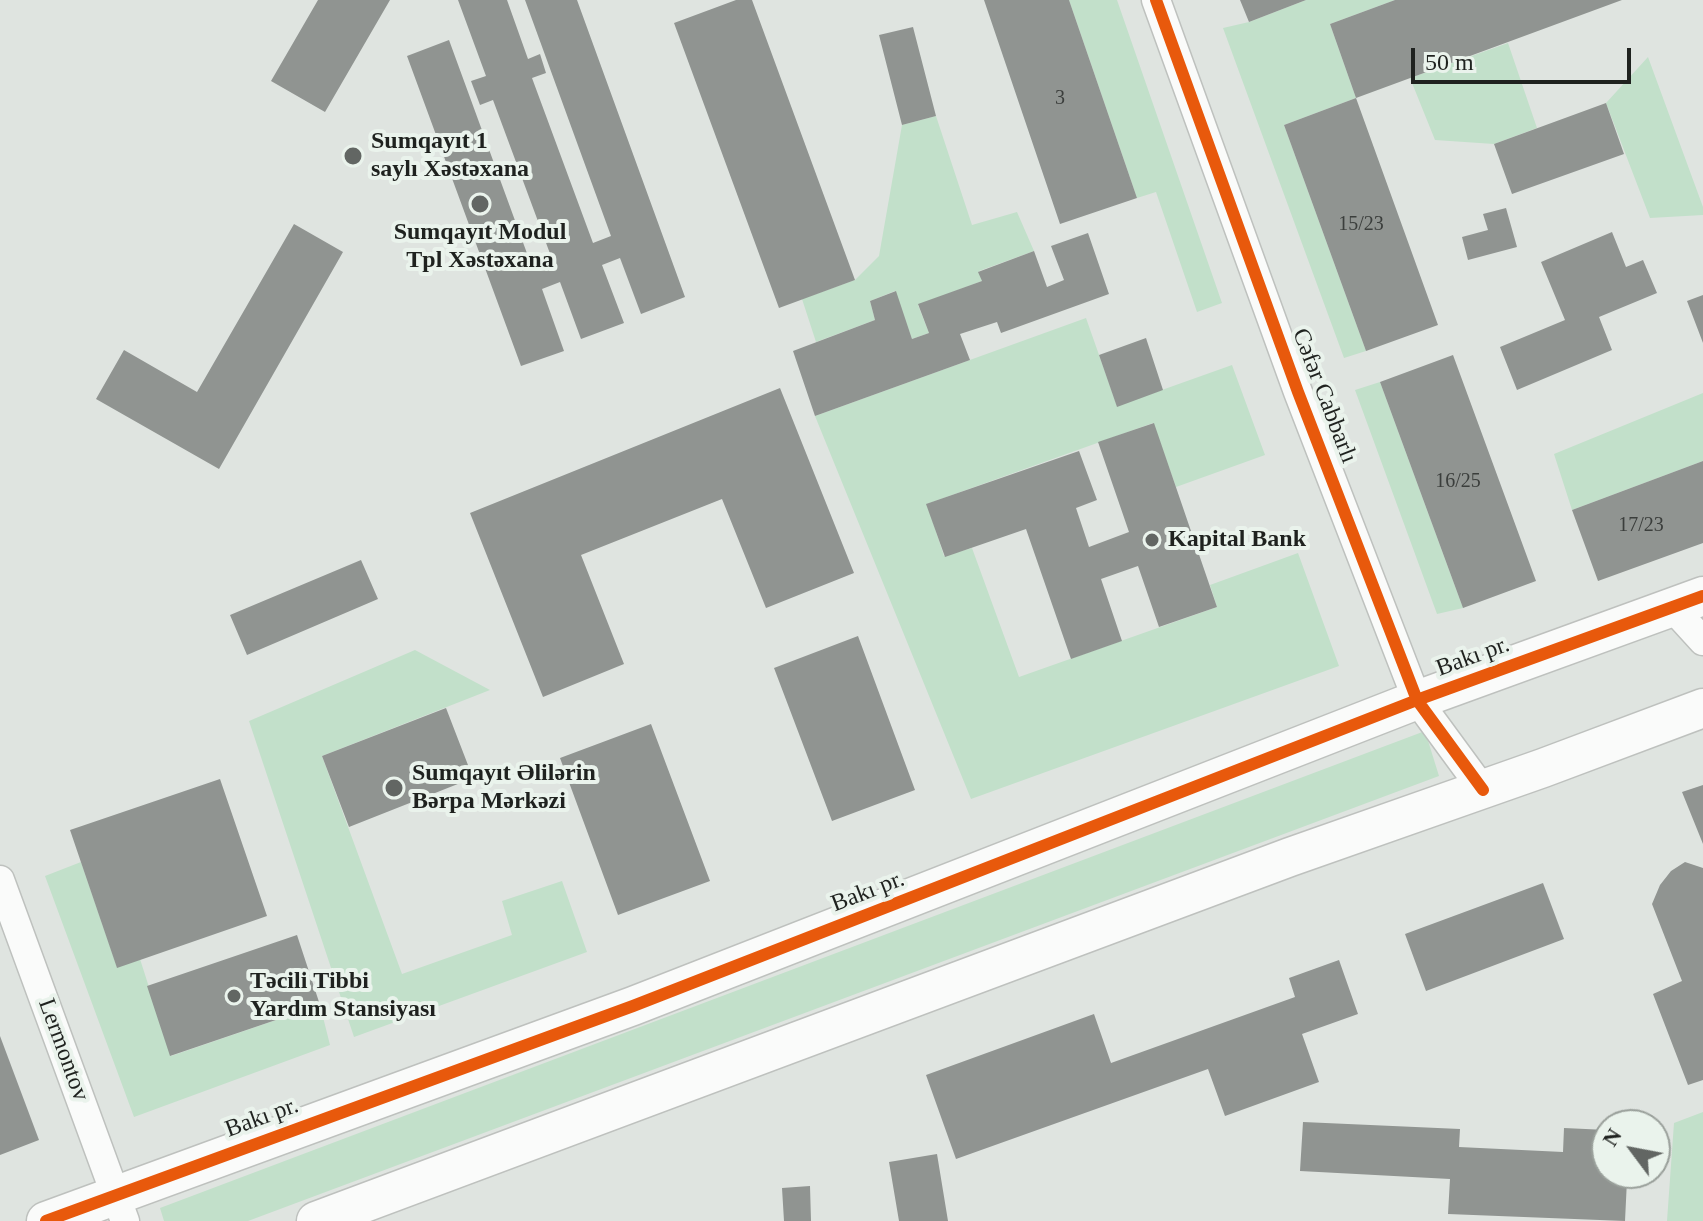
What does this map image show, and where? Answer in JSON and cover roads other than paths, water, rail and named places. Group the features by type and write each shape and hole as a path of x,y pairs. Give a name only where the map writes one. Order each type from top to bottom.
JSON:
{"street":[{"name":"Cəfər Cabbarlı","path":"1156,0 1298,392 1417,700 1483,790"},
{"name":"Bakı pr.","path":"46,1221 121,1208 1417,700 1687,602"},
{"path":"1687,602 1703,641"},
{"path":"316,1221 1290,857 1483,790 1703,708"},
{"name":"Lermontov","path":"0,880 121,1208"}],"place":[{"name":"Sumqayıt 1 saylı Xəstəxana","path":"353,156"},
{"name":"Sumqayıt Modul Tpl Xəstəxana","path":"480,204"},
{"name":"Kapital Bank","path":"1152,540"},
{"name":"Sumqayıt Əlilərin Bərpa Mərkəzi","path":"394,788"},
{"name":"Təcili Tibbi Yardım Stansiyası","path":"234,996"}]}
